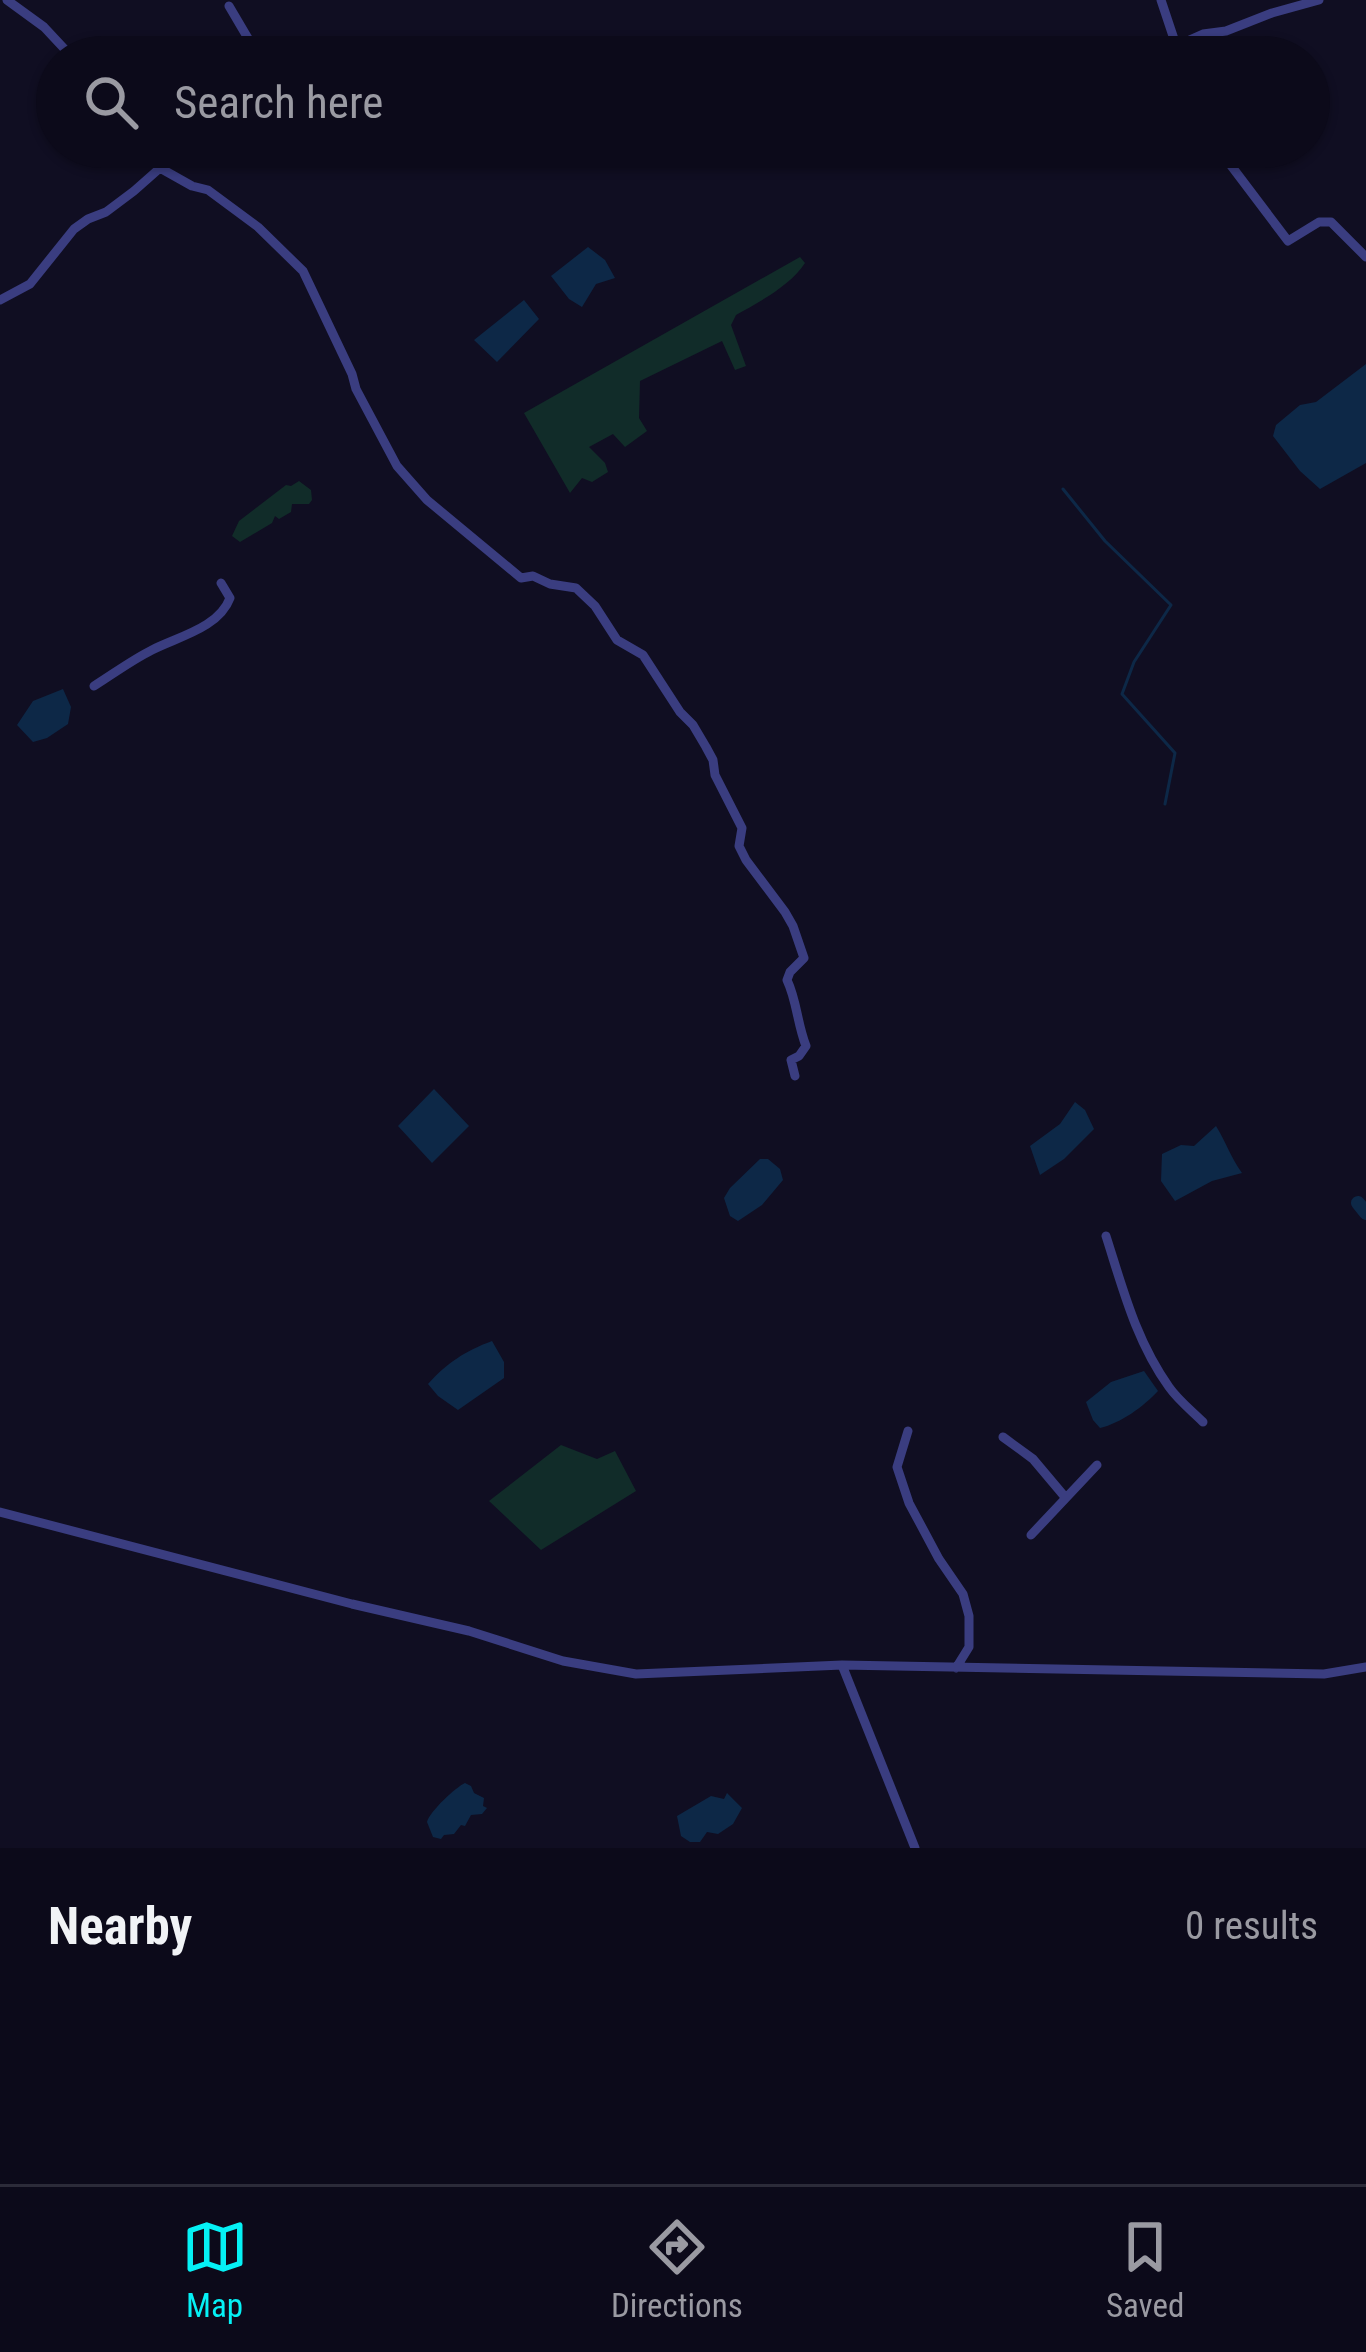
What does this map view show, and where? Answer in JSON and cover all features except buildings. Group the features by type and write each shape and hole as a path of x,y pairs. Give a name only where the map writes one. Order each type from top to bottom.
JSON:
{"street":[{"path":"8,0 52,36"},
{"path":"1161,0 1173,36"},
{"path":"1200,36 1319,0"},
{"path":"229,6 247,36"},
{"path":"0,301 30,284 74,230 106,212 160,168 208,190 258,227 303,271 397,466 428,500 520,578 533,576 576,588 595,606 617,640 643,655 693,725 742,829 739,846 785,912 804,958 787,980 796,997 797,1024 806,1046 791,1060 794,1076"},
{"path":"1232,168 1288,241 1319,223 1331,222 1366,257"},
{"path":"94,686 152,650 189,635 227,607 230,598 221,584"},
{"path":"1106,1236 1140,1337 1172,1391 1203,1422"},
{"path":"908,1431 897,1467 909,1503 963,1594 969,1616 969,1647 956,1668"},
{"path":"1004,1437 1033,1459 1065,1497"},
{"path":"1031,1535 1097,1465"},
{"path":"0,1512 469,1631 563,1661 636,1674 842,1666 1324,1674 1366,1667"},
{"path":"842,1666 915,1848"}],"green space":[{"path":"800,257 805,263 791,279 736,315 731,325 746,366 735,370 722,341 640,381 639,418 647,431 625,447 613,434 589,447 608,472 592,482 582,478 570,493 524,413"},
{"path":"299,481 311,490 309,504 292,504 291,512 279,519 275,516 272,523 240,542 232,536 239,521 286,485"},
{"path":"561,1445 597,1459 615,1451 636,1491 541,1550 489,1501"}],"water":[{"path":"588,247 605,260 615,278 596,284 582,307 551,276"},
{"path":"524,300 539,319 497,362 474,340"},
{"path":"1366,364 1366,463 1320,489 1273,436 1276,425"},
{"path":"63,689 71,707 68,724 33,742 17,725 33,701"},
{"path":"434,1089 469,1126 432,1163 398,1126"},
{"path":"1075,1102 1094,1129 1040,1175 1030,1146 1060,1124"},
{"path":"1216,1126 1242,1173 1212,1181 1175,1201 1161,1181 1162,1154 1181,1145 1194,1146"},
{"path":"760,1159 780,1169 783,1180 762,1205 738,1221 730,1216 724,1198"},
{"path":"492,1341 504,1362 504,1378 458,1410 428,1384 457,1358"},
{"path":"1144,1371 1158,1391 1131,1414 1100,1428 1086,1402 1111,1382"},
{"path":"465,1783 484,1798 487,1808 471,1815 454,1834 433,1837 429,1817"},
{"path":"727,1793 742,1808 733,1824 718,1834 707,1832 700,1842 681,1836 677,1816 711,1796 724,1799"}],"waterway":[{"path":"1063,489 1105,541 1171,605 1134,662 1122,694 1175,753 1165,804"},
{"path":"1358,1203 1366,1213"}]}
